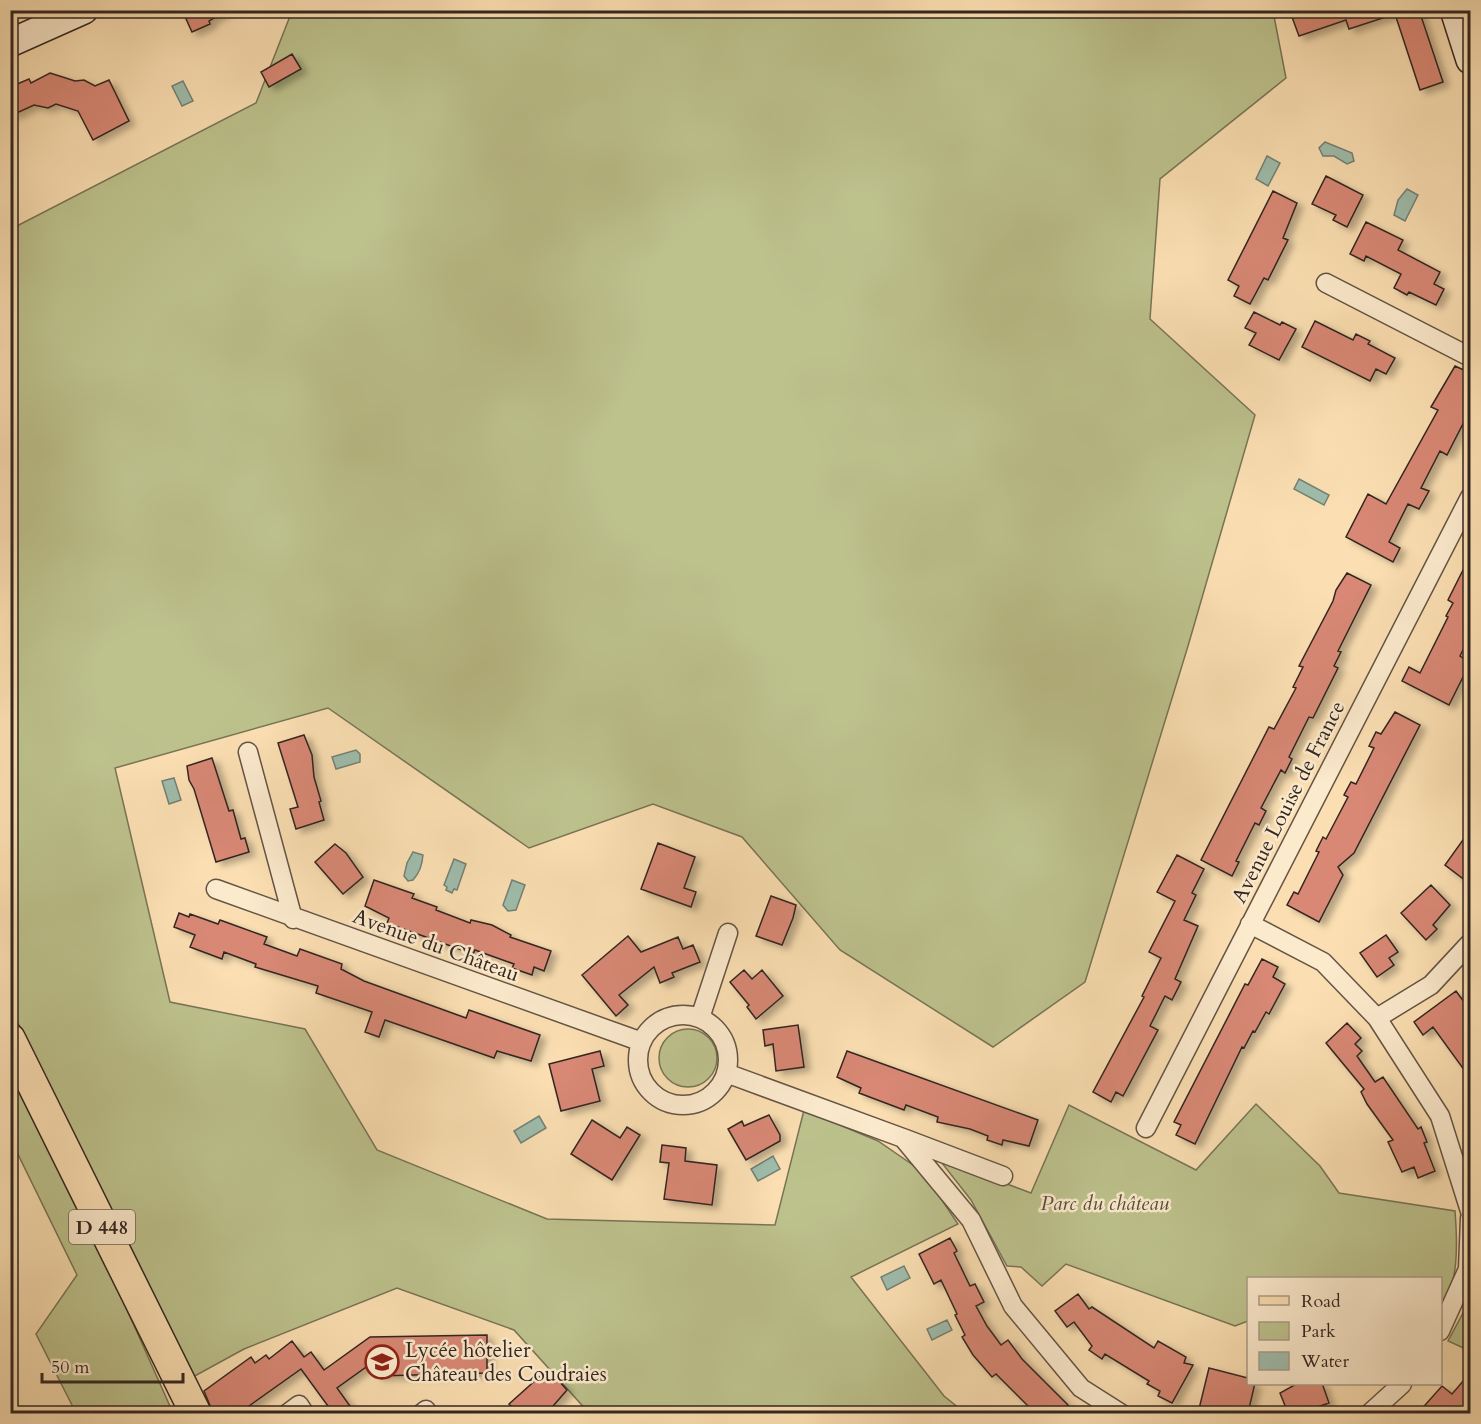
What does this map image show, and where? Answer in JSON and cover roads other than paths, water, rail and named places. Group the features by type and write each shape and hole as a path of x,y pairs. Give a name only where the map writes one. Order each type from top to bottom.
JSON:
{"main road":[{"name":"D 448","path":"10,1039 196,1413"}],"street":[{"path":"10,43 84,10"},
{"path":"1454,10 1470,60"},
{"path":"1326,283 1470,357"},
{"name":"Avenue Louise de France","path":"1146,1128 1470,497"},
{"path":"248,752 293,919"},
{"name":"Avenue du Château","path":"216,889 293,919 642,1042"},
{"path":"1250,924 1323,962 1377,1018 1440,1116 1470,1211"},
{"path":"700,1018 728,933"},
{"path":"1377,1018 1431,985 1470,943"},
{"path":"683,1015 700,1018 711,1025 724,1041 728,1060 726,1073 718,1089 703,1100 686,1105 668,1102 652,1093 642,1078 638,1060 642,1042 651,1028 666,1018 683,1015"},
{"path":"726,1073 1003,1176"},
{"path":"903,1138 971,1220 1013,1306 1081,1388 1122,1413"},
{"path":"1442,1327 1469,1270 1470,1218"},
{"path":"1369,1413 1400,1385"},
{"path":"286,1413 299,1405 305,1413"}],"water":[{"path":"183,81 193,101 182,106 172,86"},
{"path":"1325,142 1352,153 1354,161 1347,164 1334,156 1323,156 1319,148"},
{"path":"1267,156 1280,163 1268,186 1256,179"},
{"path":"1407,189 1418,195 1405,221 1394,215 1398,200"},
{"path":"1299,479 1329,495 1324,505 1294,489"},
{"path":"356,750 360,754 360,762 336,769 332,757"},
{"path":"174,778 181,800 169,804 162,781"},
{"path":"413,852 423,855 422,862 413,880 408,881 404,876"},
{"path":"454,859 466,864 457,890 454,889 452,893 446,890 447,887 444,885"},
{"path":"512,880 525,885 516,910 508,911 503,905"},
{"path":"539,1116 546,1128 521,1143 514,1131"},
{"path":"773,1156 780,1169 758,1181 751,1169"},
{"path":"904,1266 910,1278 887,1290 881,1277"},
{"path":"947,1320 952,1330 932,1340 927,1329"}],"place":[{"name":"Lycée hôtelier Château des Coudraies","path":"382,1362"}],"park label":[{"name":"Parc du château","path":"1105,1203"}]}
